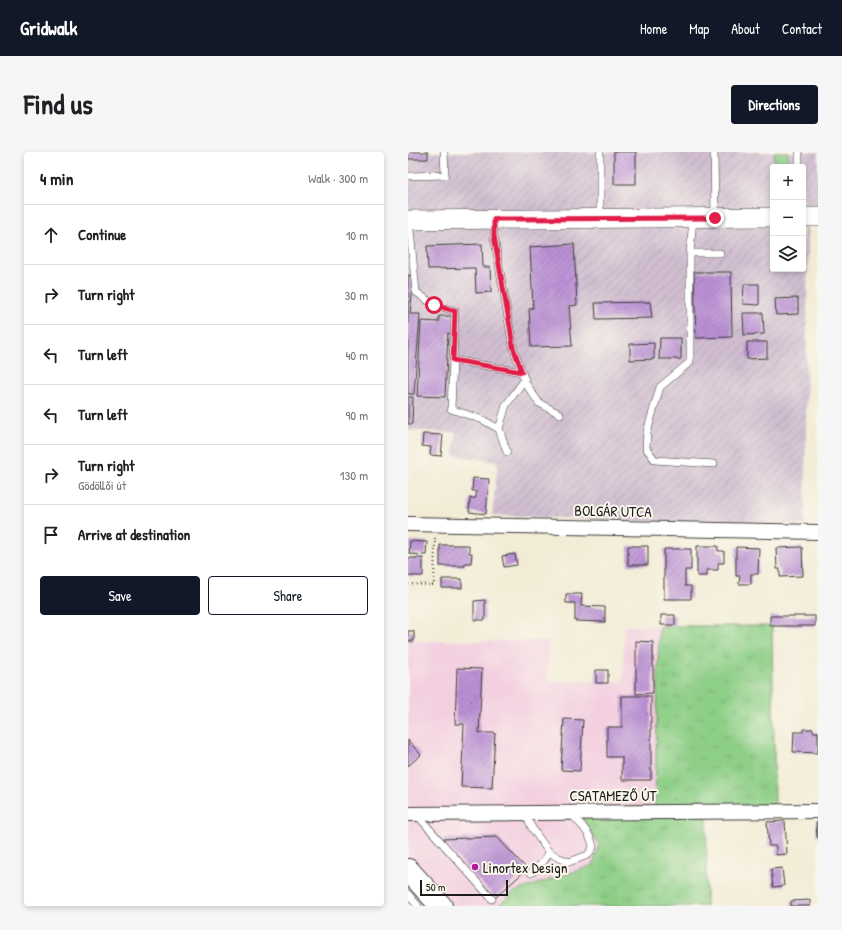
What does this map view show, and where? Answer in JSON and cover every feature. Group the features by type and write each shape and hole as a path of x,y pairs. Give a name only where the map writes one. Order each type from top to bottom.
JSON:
{"main road":[{"path":"806,217 818,217"},
{"path":"409,220 770,218"},
{"path":"408,870 441,906"}],"street":[{"name":"BOLGÁR UTCA","path":"408,524 818,532"},
{"name":"CSATAMEZŐ ÚT","path":"412,813 818,811"}],"lane":[{"path":"408,176 445,175 444,152"},
{"path":"600,152 600,219"},
{"path":"714,152 715,218"},
{"path":"799,152 799,164"},
{"path":"693,218 690,253 690,362 660,387 647,432 646,448 655,460 714,464"},
{"path":"494,219 494,236 513,347 526,384 539,403 560,414"},
{"path":"409,220 416,292 434,305 455,311 451,409 483,420 499,429"},
{"path":"690,253 720,253"},
{"path":"453,360 523,375"},
{"path":"507,452 499,429 506,406 523,375"},
{"path":"525,813 532,828 548,851 556,857 569,862 588,855 593,847 592,839 569,812"},
{"path":"412,813 492,899"},
{"path":"531,873 547,856 548,851"},
{"path":"408,894 418,906"}],"path":[{"path":"408,584 434,585 436,524"}],"shaded area":[{"path":"408,152 774,152 775,164 770,164 770,272 806,272 806,164 787,164 788,152 818,152 818,220 808,220 805,525 734,525 492,515 498,462 454,455 456,433 408,430"},
{"path":"624,626 659,626 655,807 576,808 599,845 593,865 514,892 498,906 408,906 408,641 548,641 548,681 623,682"}],"green space":[{"path":"774,152 788,152 787,164 775,164"},
{"path":"659,626 772,626 775,804 707,808 706,906 498,906 514,892 593,865 599,845 576,808 655,807"}],"building":[{"path":"408,152 428,152 428,159 408,159"},
{"path":"614,152 636,152 636,184 614,184"},
{"path":"482,244 483,267 490,267 491,292 476,293 475,268 428,269 427,246"},
{"path":"574,244 577,305 569,306 572,346 531,347 529,309 533,308 530,247"},
{"path":"694,272 731,272 732,337 696,338"},
{"path":"408,275 414,276 410,314 420,314 414,394 408,394"},
{"path":"744,284 759,284 759,305 743,304"},
{"path":"798,298 798,314 776,315 775,299"},
{"path":"650,302 652,318 596,319 595,303"},
{"path":"743,313 763,313 764,334 744,335"},
{"path":"439,316 453,316 452,334 448,333 445,397 417,396 421,321 439,322"},
{"path":"660,338 681,338 681,359 659,359"},
{"path":"747,342 767,342 767,358 747,359"},
{"path":"654,343 654,359 630,360 630,344"},
{"path":"408,397 413,397 412,424 408,424"},
{"path":"423,434 443,435 441,456 430,455 431,447 422,446"},
{"path":"473,478 489,479 486,514 469,512 470,498 476,498 476,491 472,491"},
{"path":"410,541 427,542 426,555 409,554"},
{"path":"440,545 469,545 469,553 472,553 471,563 465,563 465,566 440,566"},
{"path":"628,546 648,546 648,565 628,565"},
{"path":"697,546 718,546 718,551 724,551 724,563 718,563 718,570 707,570 707,576 697,576"},
{"path":"736,547 759,548 758,574 751,574 751,584 739,584 740,576 736,576"},
{"path":"802,547 803,576 780,577 780,569 777,569 776,548"},
{"path":"664,549 691,549 691,570 685,570 685,586 691,586 691,599 664,599"},
{"path":"515,554 517,565 504,567 502,556"},
{"path":"408,558 423,558 423,576 408,576"},
{"path":"442,579 462,579 462,588 442,588"},
{"path":"566,594 582,594 581,606 605,607 605,622 575,621 575,603 566,603"},
{"path":"485,600 485,620 474,620 474,601"},
{"path":"661,615 675,615 675,625 661,625"},
{"path":"770,616 815,616 815,626 770,626"},
{"path":"408,631 414,631 414,641 408,641"},
{"path":"636,641 653,642 653,693 636,694"},
{"path":"457,668 482,669 479,733 495,733 492,788 461,787 464,724 455,724"},
{"path":"596,670 608,670 608,683 596,683"},
{"path":"622,696 651,696 651,780 622,780 622,757 607,757 607,727 622,727"},
{"path":"564,719 583,720 580,771 561,770"},
{"path":"803,729 813,729 813,732 818,732 818,753 793,752 794,732 803,732"},
{"path":"408,740 421,755 408,766"},
{"path":"785,821 787,854 776,855 776,846 769,846 767,822"},
{"path":"816,822 818,822 818,837 817,837"},
{"path":"497,837 527,869 495,898 441,839"},
{"path":"782,868 784,886 773,887 771,869"},
{"path":"810,900 810,906 791,906 791,901"}],"place":[{"name":"Linortex Design","path":"475,867"}],"route":[{"path":"434,305 455,311 453,360 522,372 513,347 494,236 494,219 715,218"}]}
